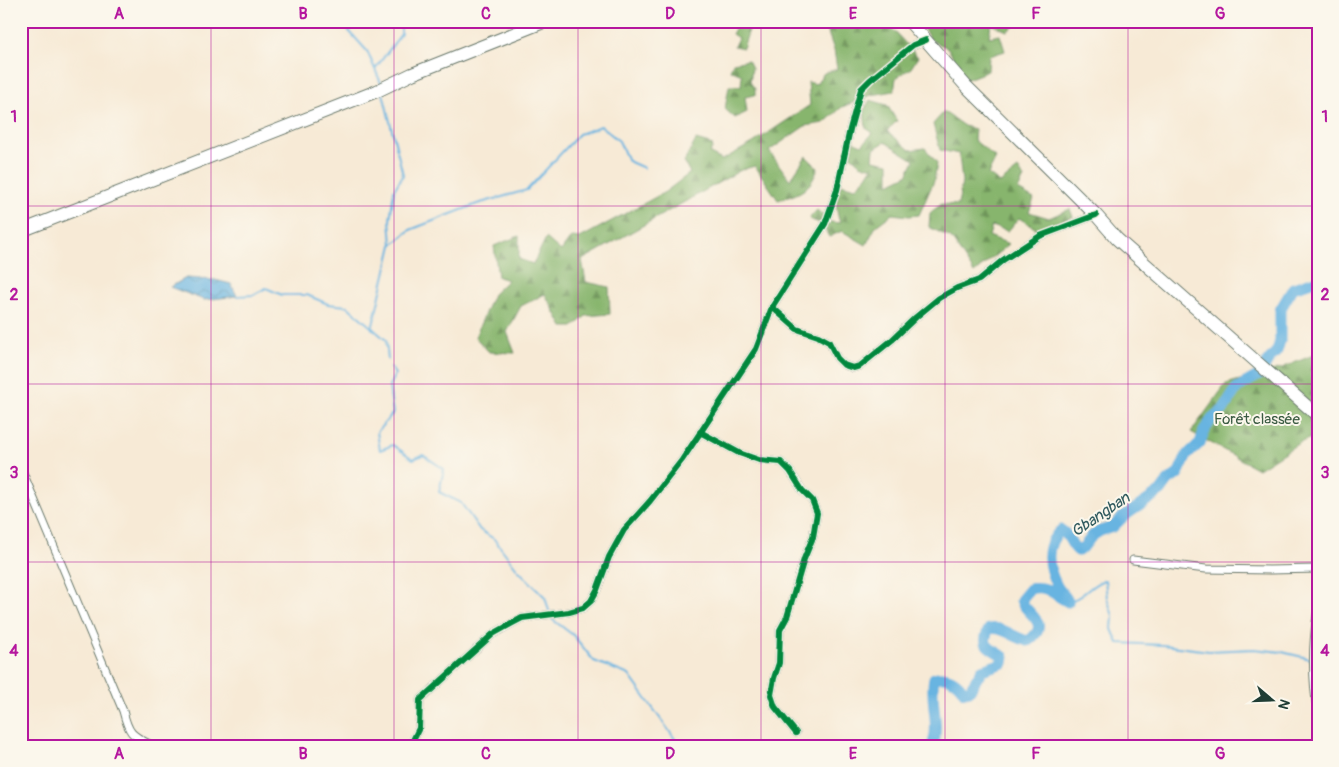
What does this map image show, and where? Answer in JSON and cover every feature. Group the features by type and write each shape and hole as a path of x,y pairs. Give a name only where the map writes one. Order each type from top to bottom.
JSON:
{"highway":[{"path":"21,231 546,21"},
{"path":"910,21 966,86 1096,215 1117,239 1318,416"}],"street":[{"path":"410,746 419,728 420,700 493,634 522,618 569,612 583,608 591,601 624,530 650,501 682,460 756,349 772,307 825,224 837,190 850,128 861,89 913,45 926,40"},
{"path":"772,307 797,329 829,342 837,358 844,365 853,368 860,366 892,340 938,298 979,280 1003,260 1040,236 1096,215"},
{"path":"700,432 739,453 759,460 781,462 812,500 817,513 813,537 804,559 787,617 780,630 779,663 771,695 774,707 796,733"},
{"path":"21,468 120,704 128,729 135,737 153,746"},
{"path":"1133,560 1206,569 1318,569"},
{"path":"1318,609 1314,628 1313,686 1318,714"}],"green space":[{"path":"744,21 752,21 743,48 734,46 738,38 732,34 736,27 742,28"},
{"path":"828,21 885,21 918,57 911,68 896,78 894,91 872,95 842,107 824,123 805,126 769,151 790,180 806,156 818,168 807,187 792,196 778,200 755,166 741,170 582,260 586,282 609,287 610,314 586,316 573,327 563,327 545,294 521,306 507,332 515,353 489,352 475,337 493,294 508,280 498,277 494,246 519,236 519,259 533,264 546,238 561,251 571,237 580,238 665,192 690,173 684,162 696,140 713,145 710,154 722,160 753,143 810,105 808,82 816,84 824,73 837,69 834,50 826,27"},
{"path":"918,21 1022,21 1007,31 991,24 989,37 1000,35 1005,51 989,56 988,71 965,80 948,48 931,40"},
{"path":"748,60 752,68 750,82 755,89 755,95 745,97 747,112 735,118 725,109 729,86 741,86 742,75 730,70 733,63"},
{"path":"870,100 887,105 897,121 887,131 910,150 925,148 937,163 934,181 919,215 892,214 876,226 866,245 842,231 829,237 822,224 809,219 817,210 830,222 840,223 836,203 838,188 841,184 855,188 872,168 860,164 846,152 852,141 862,145 873,133 866,128 864,110","holes":["885,142 914,160 907,175 889,184 889,163 873,160 874,149"]},
{"path":"944,112 964,126 975,129 974,140 996,158 988,174 1000,183 1018,169 1024,178 1018,190 1034,199 1029,212 1049,218 1070,209 1073,217 1038,230 1019,218 1008,231 992,226 989,236 1009,244 974,273 951,238 929,227 930,213 941,204 958,205 962,182 959,154 940,150 933,124"},
{"name":"Forêt classée","path":"1318,353 1318,435 1299,443 1258,469 1191,432 1226,384 1282,368"}],"water":[{"path":"186,278 215,280 231,284 237,296 204,300 170,287"}],"waterway":[{"path":"340,21 367,51 381,83"},
{"path":"375,69 401,34 401,24 403,21"},
{"path":"372,329 392,245 390,220 394,190 403,175 383,93"},
{"path":"392,245 410,230 477,204 527,190 579,134 601,126 619,141 628,161 644,168"},
{"name":"Gbangban","path":"932,746 935,729 934,678 952,679 964,692 969,691 982,670 1003,663 1004,657 986,644 986,635 989,629 999,629 1028,641 1035,635 1038,624 1021,600 1030,589 1046,589 1068,602 1057,586 1049,564 1050,549 1056,536 1061,530 1067,535 1078,551 1082,549 1092,536 1113,527 1123,517 1161,491 1168,481 1178,474 1187,455 1200,443 1204,431 1212,419 1223,410 1237,388 1261,374 1268,361 1277,351 1280,341 1280,310 1293,288 1318,280"},
{"path":"237,296 253,295 266,288 282,295 307,295 328,304 347,306 386,340 388,360"},
{"path":"391,368 395,374 389,386 393,413 377,432 380,450 393,445 413,459 423,455 444,469 439,492 461,503 480,530 494,539 518,570 545,597 549,611"},
{"path":"1069,601 1074,600 1095,584 1105,580 1107,598 1113,616 1112,629 1118,643 1163,645 1209,651 1254,649 1282,652 1311,659"},
{"path":"549,617 573,635 594,661 629,675 680,746"}],"cycle path":[{"path":"410,746 419,728 420,700 493,634 522,618 569,612 583,608 591,601 609,557 624,530 650,501 682,460 756,349 772,307 825,224 837,190 861,89 913,45 926,40"},
{"path":"772,307 797,329 829,342 837,358 844,365 853,368 860,366 892,340 939,298 957,288 979,280 1003,260 1040,236 1096,215"},
{"path":"700,432 739,453 759,460 781,462 812,500 817,513 813,537 804,559 787,617 780,630 779,663 771,695 775,707 796,733"}]}
